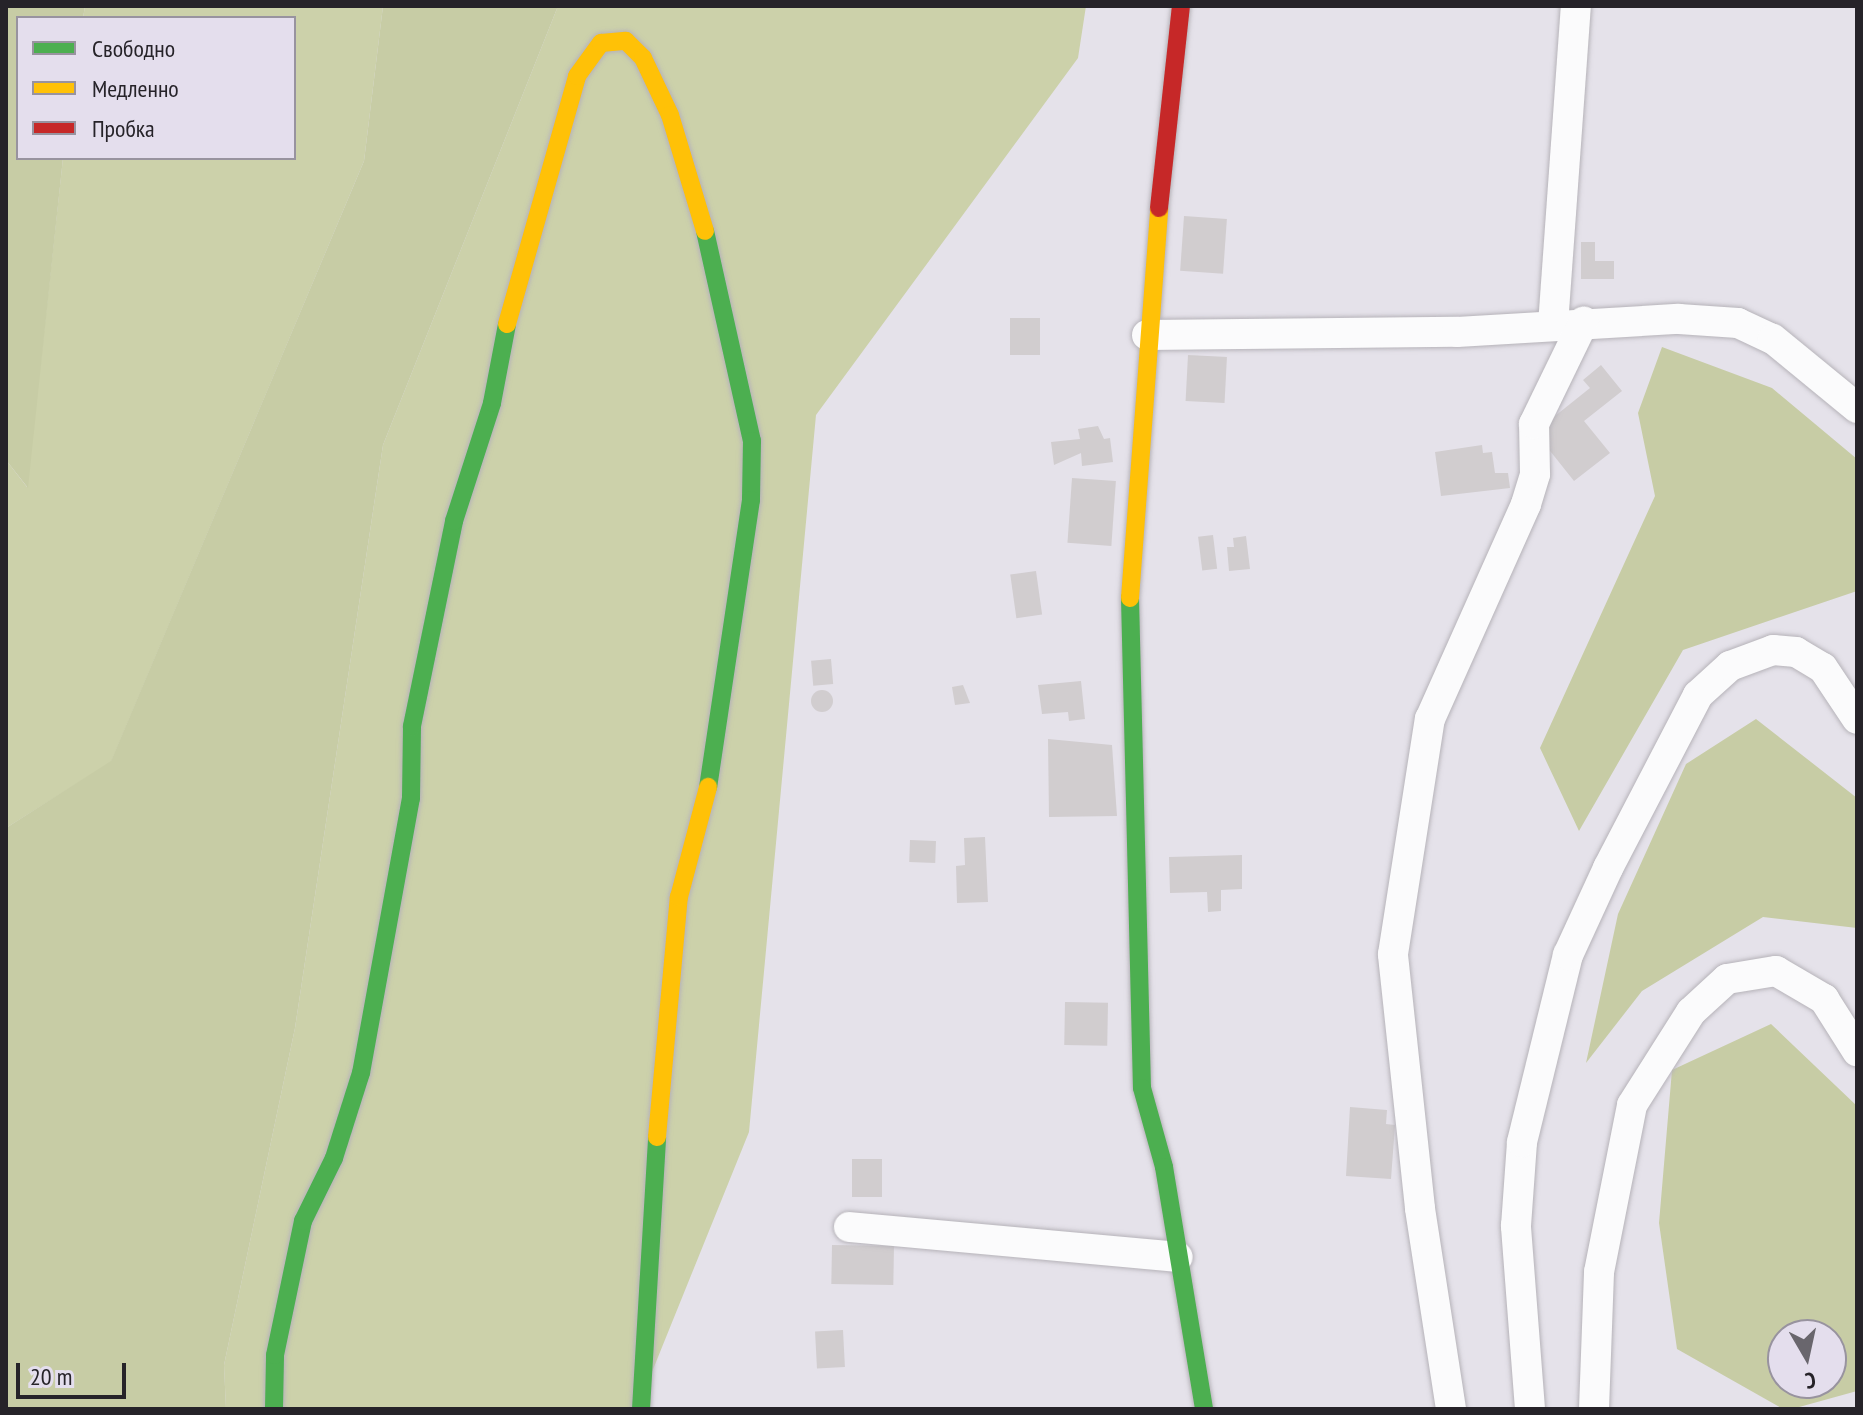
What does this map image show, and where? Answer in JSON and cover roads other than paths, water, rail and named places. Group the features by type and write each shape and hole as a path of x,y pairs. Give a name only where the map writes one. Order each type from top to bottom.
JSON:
{"street":[{"path":"1181,6 1147,335 1130,584 1131,788 1141,910 1136,962 1142,1088 1164,1167 1204,1409"},
{"path":"1553,325 1576,6"},
{"path":"274,1409 275,1355 303,1221 334,1158 361,1073 411,798 412,726 454,521 492,403 513,292 577,76 601,43 626,41 643,58 670,115 710,249 752,441 751,500 708,786 679,897 653,1170 641,1409"},
{"path":"1147,335 1457,332 1584,321 1738,323 1773,339 1857,408"},
{"path":"1451,1409 1420,1208 1393,954 1430,719 1526,504 1535,474 1534,424 1584,321"},
{"path":"1530,1409 1516,1226 1522,1142 1568,955 1608,868 1698,695 1730,666 1773,650 1796,652 1823,668 1857,719"},
{"path":"1594,1409 1599,1272 1632,1105 1691,1012 1727,979 1776,971 1824,999 1857,1051"},
{"path":"849,1227 1099,1246 1178,1257"}]}
